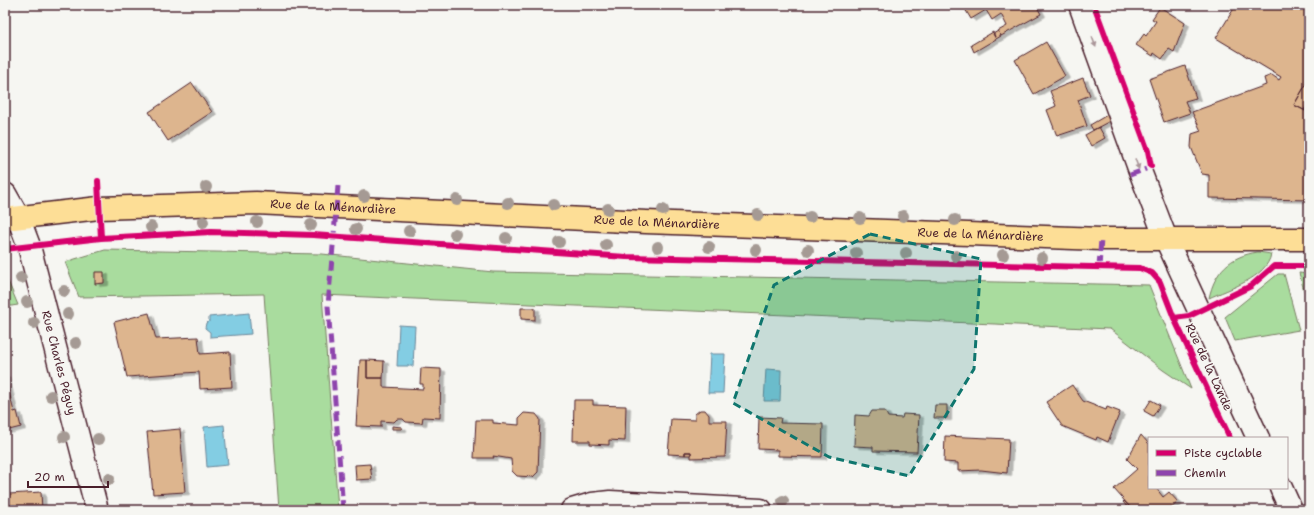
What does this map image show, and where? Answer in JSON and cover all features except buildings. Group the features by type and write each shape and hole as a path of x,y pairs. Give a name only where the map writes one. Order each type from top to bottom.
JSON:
{"main road":[{"name":"Rue de la Ménardière","path":"12,218 99,208 256,203 646,222 1101,239 1309,239"}],"street":[{"name":"Rue de la Lande","path":"1080,5 1166,239 1258,437"},
{"name":"Rue Charles Péguy","path":"5,194 12,218 32,257 97,510"},
{"path":"1281,489 1291,510"},
{"path":"572,510 592,504 610,502 760,510"}],"highlighted area":[{"path":"870,234 981,259 974,369 909,476 829,457 733,403 774,285"}],"green space":[{"path":"105,250 322,254 493,272 1149,285 1191,389 1163,370 1110,329 322,295 338,510 279,510 264,294 79,297 65,262"},
{"path":"1258,252 1271,254 1268,262 1262,270 1246,282 1209,298 1215,280 1225,266 1239,257"},
{"path":"1299,273 1309,274 1309,308"},
{"path":"5,274 18,305 5,307"},
{"path":"1278,274 1284,274 1299,330 1235,341 1225,317"}],"water":[{"path":"249,313 251,334 210,337 210,332 205,328 206,323 209,322 209,317"},
{"path":"399,325 415,326 413,366 397,366"},
{"path":"710,354 725,354 723,393 708,393"},
{"path":"766,369 781,370 780,401 764,401"},
{"path":"224,425 228,465 207,467 204,427"}],"marked path":[{"path":"1130,175 1146,169"},
{"path":"338,186 328,306 343,510"},
{"path":"1099,267 1101,239"}],"cycle path":[{"path":"1094,5 1148,151 1151,166"},
{"path":"98,181 101,238"},
{"path":"5,249 101,238 211,232 313,235 626,257 1140,268 1152,273 1160,282 1174,318 1230,437"},
{"path":"1174,318 1189,316 1251,286 1274,266 1309,266"}]}
